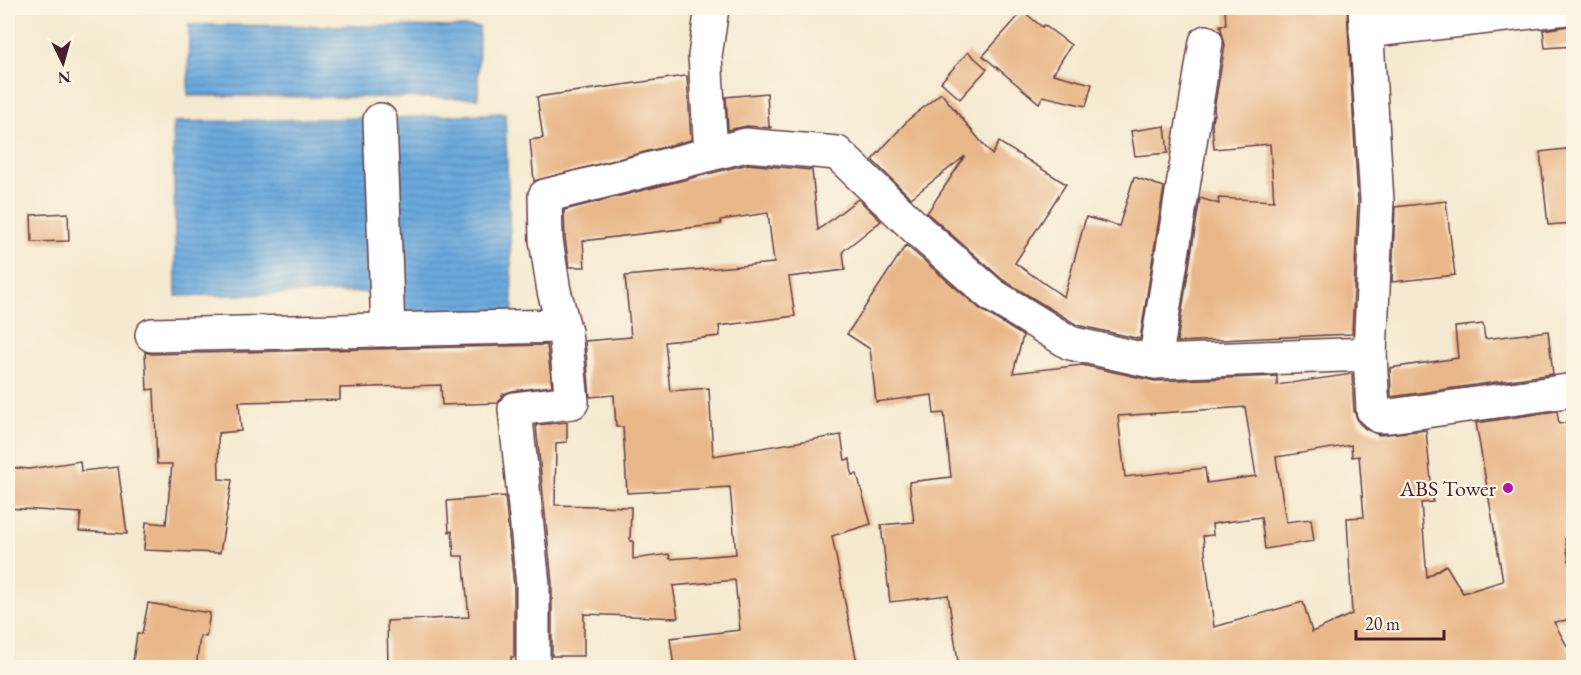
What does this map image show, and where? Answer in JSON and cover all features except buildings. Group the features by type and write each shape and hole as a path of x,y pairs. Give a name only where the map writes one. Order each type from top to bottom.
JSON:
{"street":[{"path":"711,153 705,56 712,8"},
{"path":"1567,8 1365,19 1377,201 1370,354 1373,410 1379,416 1574,390"},
{"path":"1155,362 1206,42"},
{"path":"380,120 388,330"},
{"path":"533,668 533,585 515,409 572,402 563,327 554,291 546,240 544,196 746,145 837,153 919,231 992,295 1070,343 1155,362 1370,354"},
{"path":"152,335 563,327"}],"water":[{"path":"189,25 479,27 478,98 188,96"},
{"path":"505,113 513,313 402,317 393,118"},
{"path":"368,118 372,292 176,296 173,122"}],"place":[{"name":"ABS Tower","path":"1508,488"}]}
